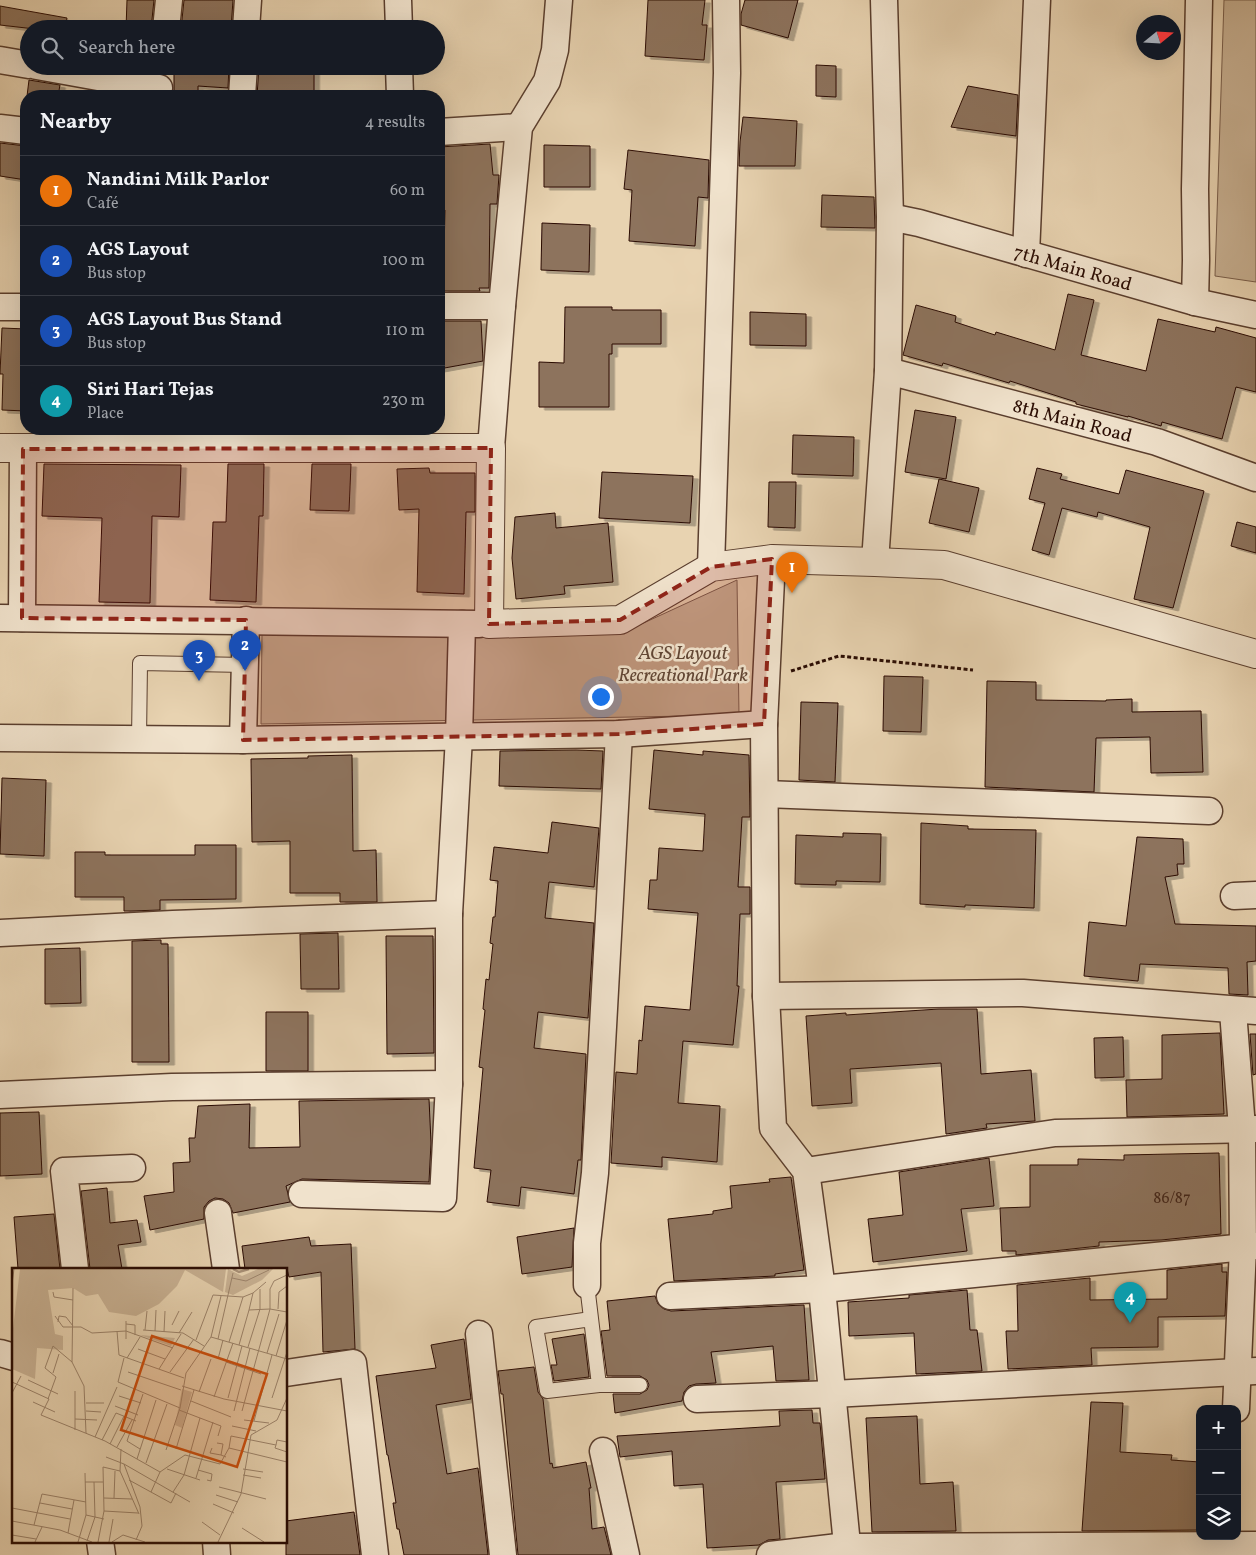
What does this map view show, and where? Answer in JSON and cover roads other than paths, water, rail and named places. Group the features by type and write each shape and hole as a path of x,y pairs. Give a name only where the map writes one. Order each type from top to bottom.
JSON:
{"street":[{"path":"167,20 169,0"},
{"path":"247,20 248,0"},
{"path":"398,0 399,20"},
{"path":"489,624 492,448 502,306 519,126 547,80 555,50 559,0"},
{"path":"711,567 727,74 726,0"},
{"path":"876,562 888,370 890,217 884,0"},
{"path":"1026,254 1037,0"},
{"path":"1195,302 1199,0"},
{"path":"0,60 20,63"},
{"path":"98,75 160,84"},
{"path":"242,90 243,75"},
{"path":"399,75 400,90"},
{"path":"445,132 519,126"},
{"path":"0,128 20,130"},
{"name":"7th Main Road","path":"890,217 919,223 1195,302 1256,315"},
{"path":"445,306 502,306"},
{"path":"0,307 20,307"},
{"name":"8th Main Road","path":"888,370 1158,442 1256,478"},
{"path":"492,448 11,449 11,618 462,624 620,620 711,567 772,559 876,562 944,565 1256,654"},
{"path":"772,559 764,724 764,794 766,996 774,1128 806,1171 822,1289 848,1550"},
{"path":"243,740 246,620"},
{"path":"302,1194 443,1198 449,1084 449,914 459,737 462,624"},
{"path":"0,738 243,740 459,737 619,734 764,724"},
{"path":"587,1285 586,1243 595,1173 619,734"},
{"path":"764,794 1208,811"},
{"path":"0,933 449,914"},
{"path":"766,996 1023,992 1245,1011 1250,1246 1246,1371 1237,1405"},
{"path":"0,1095 172,1087 449,1084"},
{"path":"806,1171 1055,1133 1249,1129"},
{"path":"75,1268 64,1171 132,1168"},
{"path":"218,1212 226,1268"},
{"path":"670,1296 822,1289 1250,1246"},
{"path":"479,1334 503,1555"},
{"path":"288,1373 353,1363 375,1555"},
{"path":"697,1399 833,1394 1246,1371"},
{"path":"603,1451 626,1555"},
{"path":"100,1542 102,1555"},
{"path":"216,1542 217,1555"},
{"path":"770,1555 848,1550 849,1548 1256,1545"}],"lane":[{"path":"139,740 140,663 245,664"},
{"path":"587,1285 600,1385"},
{"path":"590,1319 536,1327 548,1391 600,1385 640,1385"}],"place":[{"name":"Nandini Milk Parlor","path":"792,593"},
{"name":"AGS Layout","path":"245,671"},
{"name":"AGS Layout Bus Stand","path":"199,681"},
{"name":"Siri Hari Tejas","path":"1130,1323"}],"park label":[{"name":"AGS Layout Recreational Park","path":"683,663"}]}
